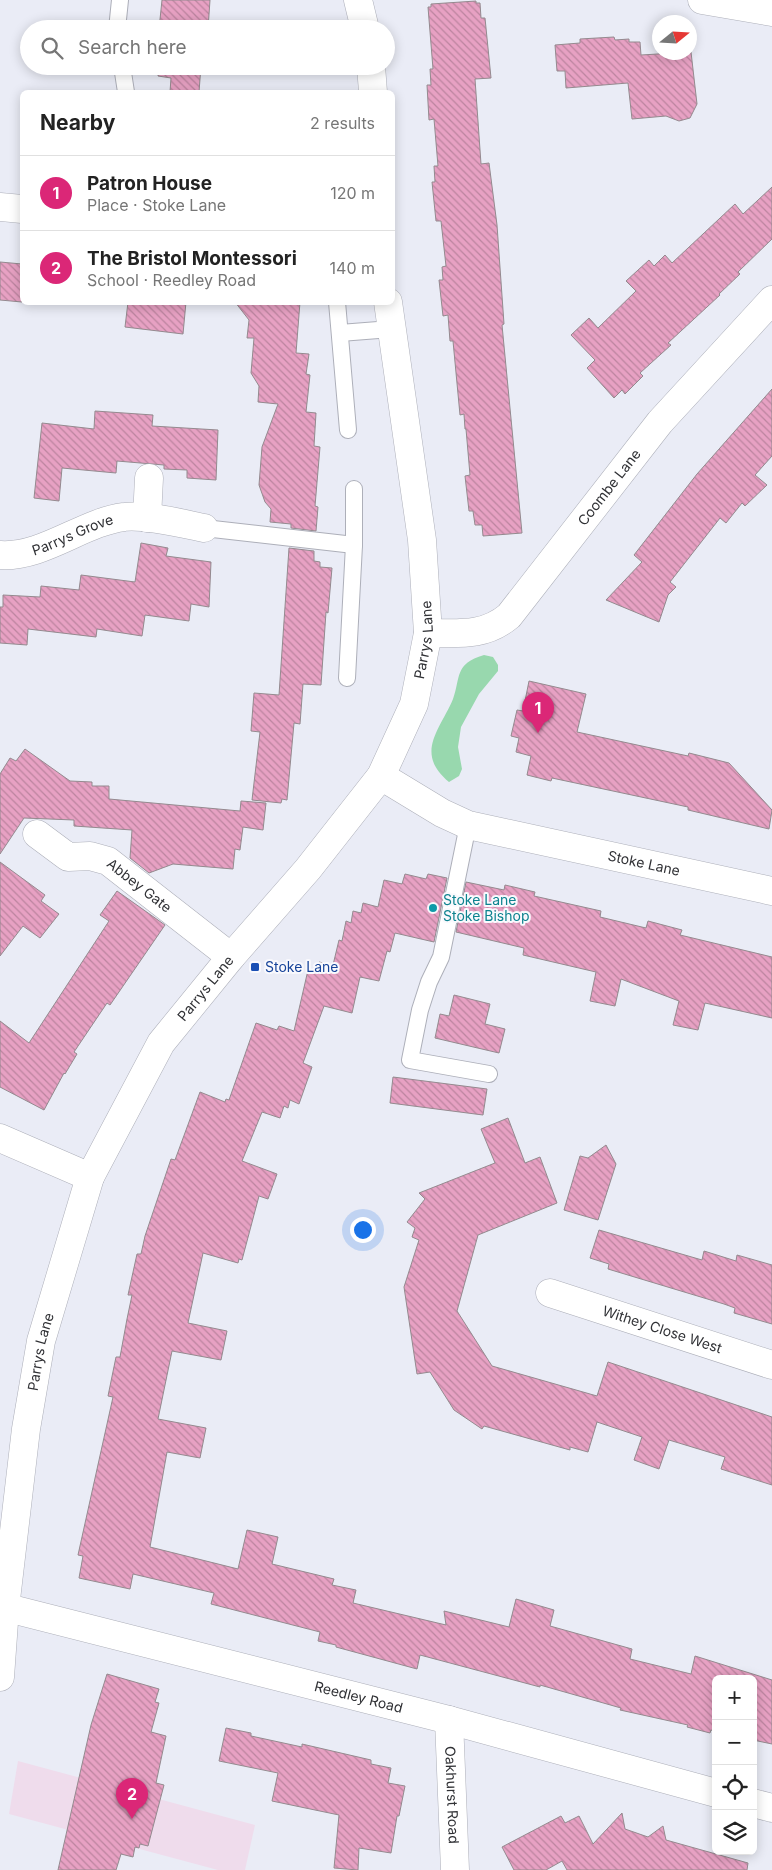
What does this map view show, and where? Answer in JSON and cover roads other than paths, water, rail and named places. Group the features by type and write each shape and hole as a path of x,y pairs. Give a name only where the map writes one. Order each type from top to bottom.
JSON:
{"street":[{"path":"358,0 363,20"},
{"path":"702,0 772,12"},
{"path":"372,75 373,90"},
{"path":"0,207 20,209"},
{"name":"Coombe Lane","path":"428,633 476,633 500,624 509,616 660,422 772,300"},
{"name":"Parrys Lane","path":"0,1677 3,1607 26,1429 41,1341 90,1177 161,1043 231,957 308,869 381,776 414,704 428,633 422,540 390,316"},
{"path":"147,518 149,478"},
{"name":"Parrys Grove","path":"0,555 26,553 101,524 125,517 147,518 204,528"},
{"name":"Stoke Lane","path":"381,776 442,813 468,825 772,891"},
{"name":"Abbey Gate","path":"37,834 68,857 90,856 108,861 231,957"},
{"path":"0,1138 90,1177"},
{"name":"Withey Close West","path":"550,1294 772,1365"},
{"name":"Reedley Road","path":"3,1607 449,1720 712,1792"},
{"name":"Oakhurst Road","path":"449,1720 455,1870"},
{"path":"757,1804 772,1808"}],"lane":[{"path":"118,20 120,0"},
{"path":"123,75 126,90"},
{"path":"337,305 348,430"},
{"name":"Parrys Lane","path":"340,333 390,316"},
{"path":"347,678 354,545 354,489"},
{"path":"204,528 354,545"},
{"path":"468,825 441,957 428,982 410,1060 489,1074"}],"place":[{"name":"Patron House","path":"538,733"},
{"name":"Stoke Lane Stoke Bishop","path":"433,908"},
{"name":"Stoke Lane","path":"255,967"},
{"name":"The Bristol Montessori","path":"132,1819"}]}
